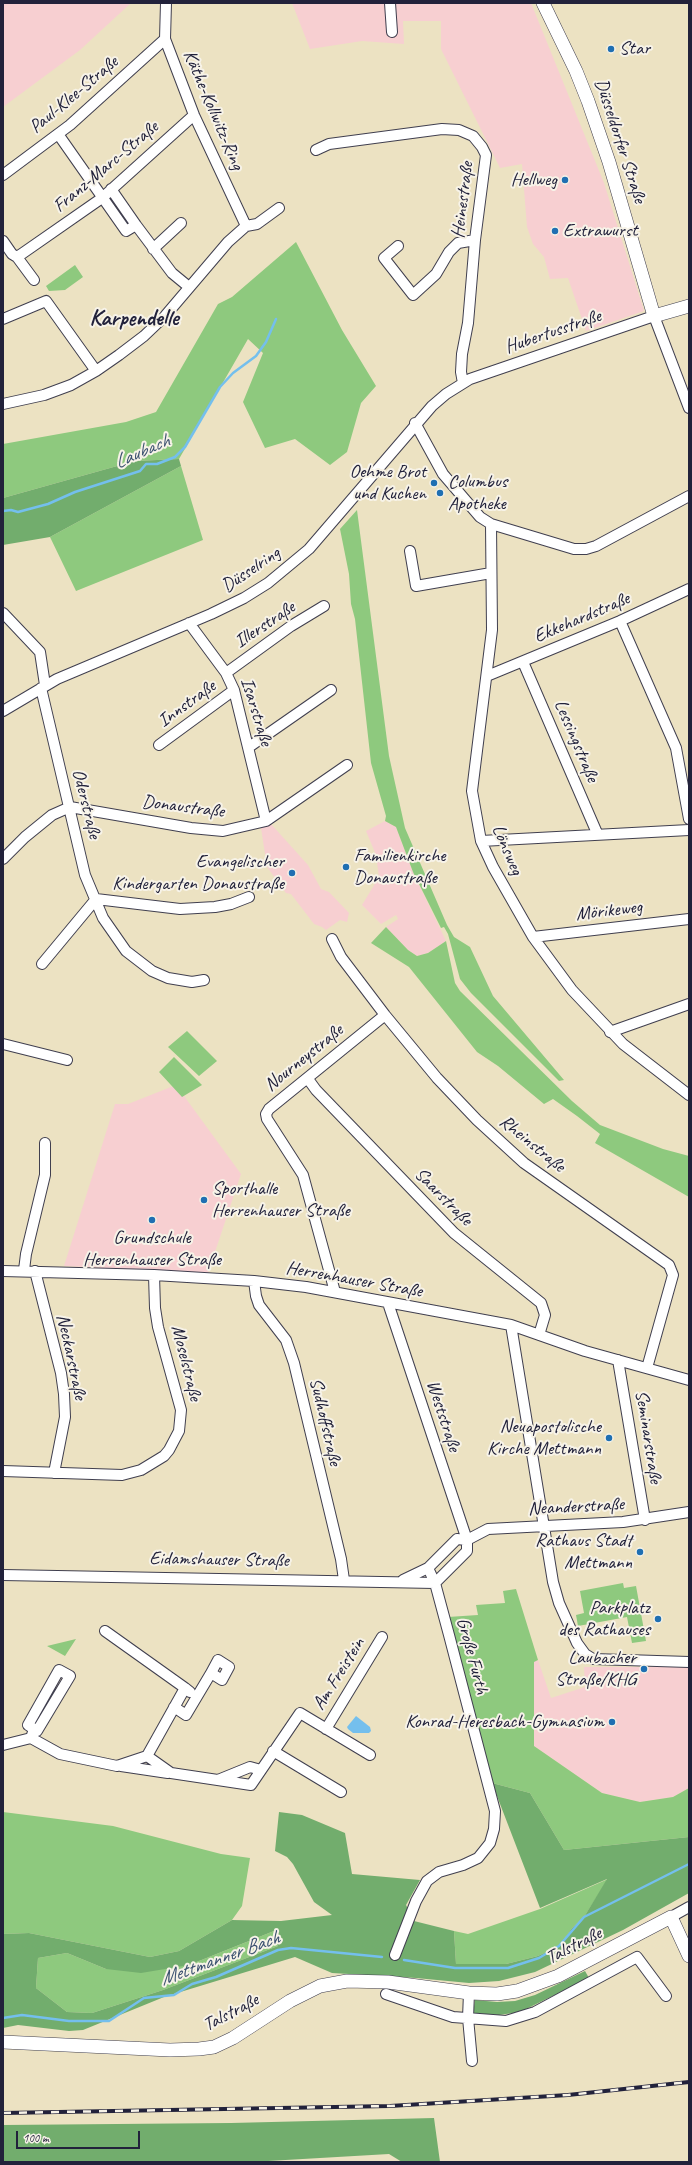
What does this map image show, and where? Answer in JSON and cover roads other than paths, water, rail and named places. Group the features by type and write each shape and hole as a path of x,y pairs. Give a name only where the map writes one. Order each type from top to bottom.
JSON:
{"main road":[{"name":"Düsseldorfer Straße","path":"543,3 576,71 588,101 608,162 654,316"},
{"path":"654,316 689,306"},
{"path":"671,1917 689,1956"},
{"name":"Talstraße","path":"3,2042 170,2050 214,2047 233,2038 290,2001 320,1986 335,1982 388,1982 469,1993 497,1994 533,1987 558,1976 671,1917"}],"street":[{"name":"Käthe-Kollwitz-Ring","path":"166,3 165,39 194,115 246,226"},
{"path":"390,3 392,32"},
{"name":"Paul-Klee-Straße","path":"3,174 58,134 165,39"},
{"name":"Franz-Marc-Straße","path":"17,257 112,190 194,115"},
{"name":"Heinestraße","path":"316,150 329,144 442,129 459,130 473,136 486,155 475,240 468,323 462,360 461,372 463,383"},
{"path":"58,134 126,231 136,225"},
{"path":"112,190 153,249 172,273 189,287"},
{"path":"3,404 44,395 71,385 96,371 144,336 165,316 228,242 246,226 257,224 279,208"},
{"path":"153,249 181,223"},
{"path":"398,246 384,258 414,295 436,274 449,252 458,243 475,240"},
{"path":"3,241 34,280"},
{"path":"3,319 46,301 96,371"},
{"name":"Hubertusstraße","path":"463,383 654,316"},
{"name":"Düsseldorfer Straße","path":"654,316 689,408"},
{"name":"Düsselring","path":"3,711 43,687 113,654 190,624 238,601 268,583 309,549 357,494 415,423 432,406 463,383"},
{"path":"415,423 450,485 477,514 491,524 574,549 589,549 689,496"},
{"name":"Lönsweg","path":"491,524 492,630 472,791 481,840 493,867 533,936 572,990 610,1032 689,1094"},
{"path":"410,551 416,586 491,573"},
{"name":"Ekkehardstraße","path":"487,676 620,621 689,589"},
{"name":"Illerstraße","path":"226,673 291,626 324,606"},
{"name":"Oderstraße","path":"3,613 40,652 43,687 85,875 103,918 126,951 152,971 168,978 192,982 204,980"},
{"path":"620,621 676,748 689,819"},
{"name":"Isarstraße","path":"190,624 226,673 234,690 266,821"},
{"name":"Lessingstraße","path":"523,662 597,833"},
{"name":"Innstraße","path":"159,745 234,690"},
{"path":"249,747 331,690"},
{"name":"Donaustraße","path":"70,807 191,828 223,831 266,821 347,765"},
{"path":"3,859 25,837 52,815 70,807"},
{"path":"481,840 597,833 689,830"},
{"path":"42,964 96,899 180,909 215,907 231,904 249,897"},
{"name":"Mörikeweg","path":"533,936 689,919"},
{"name":"Rheinstraße","path":"332,939 341,957 385,1015 437,1078 477,1120 524,1163 669,1265 673,1275 647,1368"},
{"path":"610,1032 689,1004"},
{"name":"Nourneystraße","path":"335,1292 302,1175 267,1119 266,1114 268,1109 385,1015"},
{"path":"3,1044 67,1060"},
{"name":"Saarstraße","path":"308,1078 321,1096 454,1233 541,1303 545,1315 539,1335"},
{"path":"24,1270 26,1254 45,1175 45,1143"},
{"name":"Herrenhauser Straße","path":"3,1271 24,1270 154,1275 254,1281 335,1292 511,1324 539,1335 618,1360 689,1380"},
{"name":"Neckarstraße","path":"35,1271 61,1373 64,1394 65,1417 54,1473"},
{"name":"Moselstraße","path":"3,1471 108,1476 141,1470 164,1456 177,1437 181,1426 181,1410 158,1327 155,1308 154,1275"},
{"name":"Sudhoffstraße","path":"254,1281 259,1305 286,1340 294,1363 341,1559 344,1580"},
{"name":"Weststraße","path":"388,1302 467,1540"},
{"path":"511,1324 544,1526 559,1603 565,1620 585,1654 598,1660 689,1662"},
{"name":"Seminarstraße","path":"618,1360 645,1520"},
{"name":"Neanderstraße","path":"399,1581 428,1568 457,1539 467,1540 488,1529 645,1520 689,1512"},
{"path":"434,1582 467,1551 467,1540"},
{"name":"Große Furth","path":"395,1955 409,1916 427,1881 439,1872 463,1865 478,1858 490,1842 494,1829 495,1811 434,1582 428,1568"},
{"name":"Eidamshauser Straße","path":"3,1575 434,1582"},
{"path":"105,1632 197,1696"},
{"name":"Am Freistein","path":"326,1729 382,1637"},
{"path":"3,1745 32,1734 38,1731 70,1676 60,1670 28,1725 32,1734"},
{"path":"174,1708 186,1715 211,1673"},
{"path":"117,1766 147,1756 185,1688"},
{"name":"Am Freistein","path":"32,1734 60,1754 117,1766 251,1785 300,1713 370,1755"},
{"path":"273,1751 341,1792"},
{"name":"Am Freistein","path":"147,1756 171,1773"},
{"path":"217,1781 250,1767 261,1770"},
{"name":"Talstraße","path":"671,1917 689,1908"},
{"name":"Talstraße","path":"386,1994 452,2018 468,2018 494,2022 518,2018 535,2012 637,1957 666,1996"},
{"path":"469,1993 468,2018 472,2061"}],"water":[{"path":"356,1716 370,1727 371,1731 369,1733 353,1733 348,1729 347,1727"}],"waterway":[{"name":"Laubach","path":"3,511 11,510 18,512 48,504 75,492 140,471 146,464 157,464 175,457 185,447 220,387 233,373 256,356 266,342 276,319"},
{"name":"Mettmanner Bach","path":"404,1960 455,1968 508,1968 539,1958 559,1946 584,1917 689,1864"},
{"name":"Mettmanner Bach","path":"3,2018 22,2015 69,2021 109,2021 144,1998 174,1995 192,1984 216,1977 278,1950 291,1948 382,1957"}],"railway":[{"path":"3,2113 390,2106 568,2095 689,2082"}],"place":[{"name":"Star","path":"611,49"},
{"name":"Hellweg","path":"565,180"},
{"name":"Extrawurst","path":"555,231"},
{"name":"Oehme Brot und Kuchen","path":"434,483"},
{"name":"Columbus Apotheke","path":"440,493"},
{"name":"Familienkirche Donaustraße","path":"346,867"},
{"name":"Evangelischer Kindergarten Donaustraße","path":"292,873"},
{"name":"Sporthalle Herrenhauser Straße","path":"204,1200"},
{"name":"Grundschule Herrenhauser Straße","path":"152,1220"},
{"name":"Neuapostolische Kirche Mettmann","path":"609,1438"},
{"name":"Rathaus Stadt Mettmann","path":"640,1552"},
{"name":"Parkplatz des Rathauses","path":"658,1619"},
{"name":"Laubacher Straße/KHG","path":"644,1669"},
{"name":"Konrad-Heresbach-Gymnasium","path":"612,1722"}],"district":[{"name":"Karpendelle","path":"134,319"}]}
